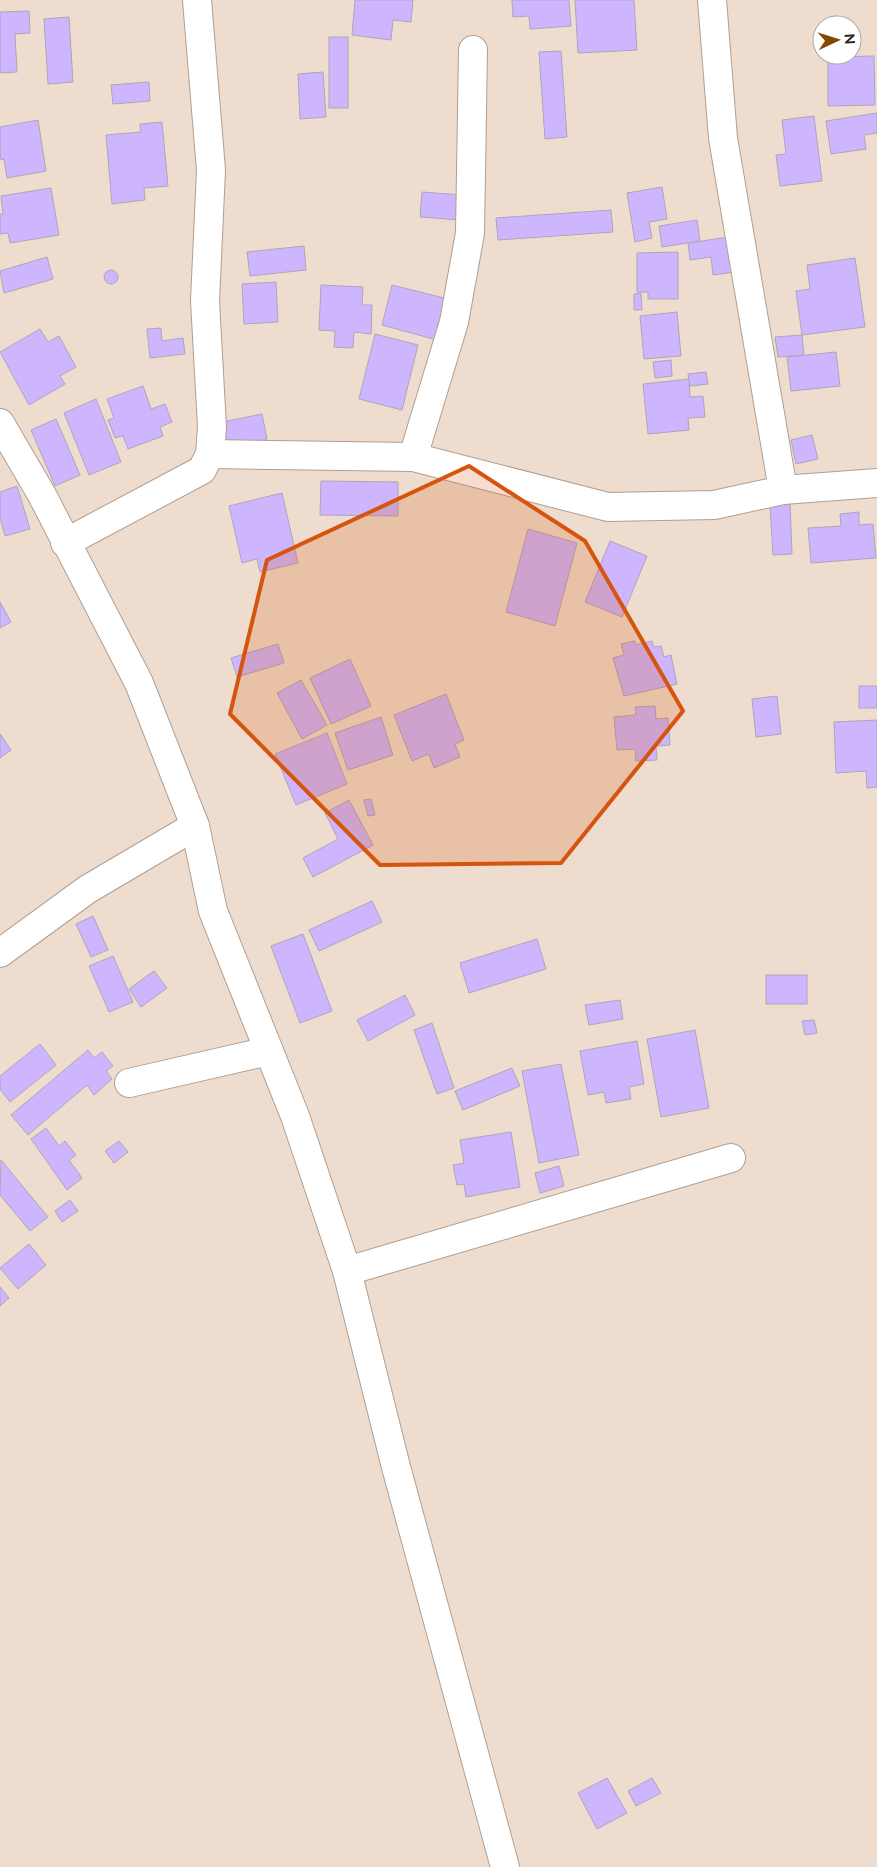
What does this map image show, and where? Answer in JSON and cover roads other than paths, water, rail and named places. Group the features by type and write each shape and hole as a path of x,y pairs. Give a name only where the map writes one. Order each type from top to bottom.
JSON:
{"street":[{"path":"66,542 202,470 210,454 212,428 205,301 211,170 197,0"},
{"path":"712,0 723,138 783,490"},
{"path":"413,457 454,322 470,233 473,50"},
{"path":"0,423 66,542 139,683 195,826 214,911 295,1116 347,1271 396,1467 505,1867"},
{"path":"210,454 413,457 608,507 714,505 783,490 877,483"},
{"path":"0,953 88,889 195,826"},
{"path":"129,1083 269,1051"},
{"path":"347,1271 732,1158"}]}
